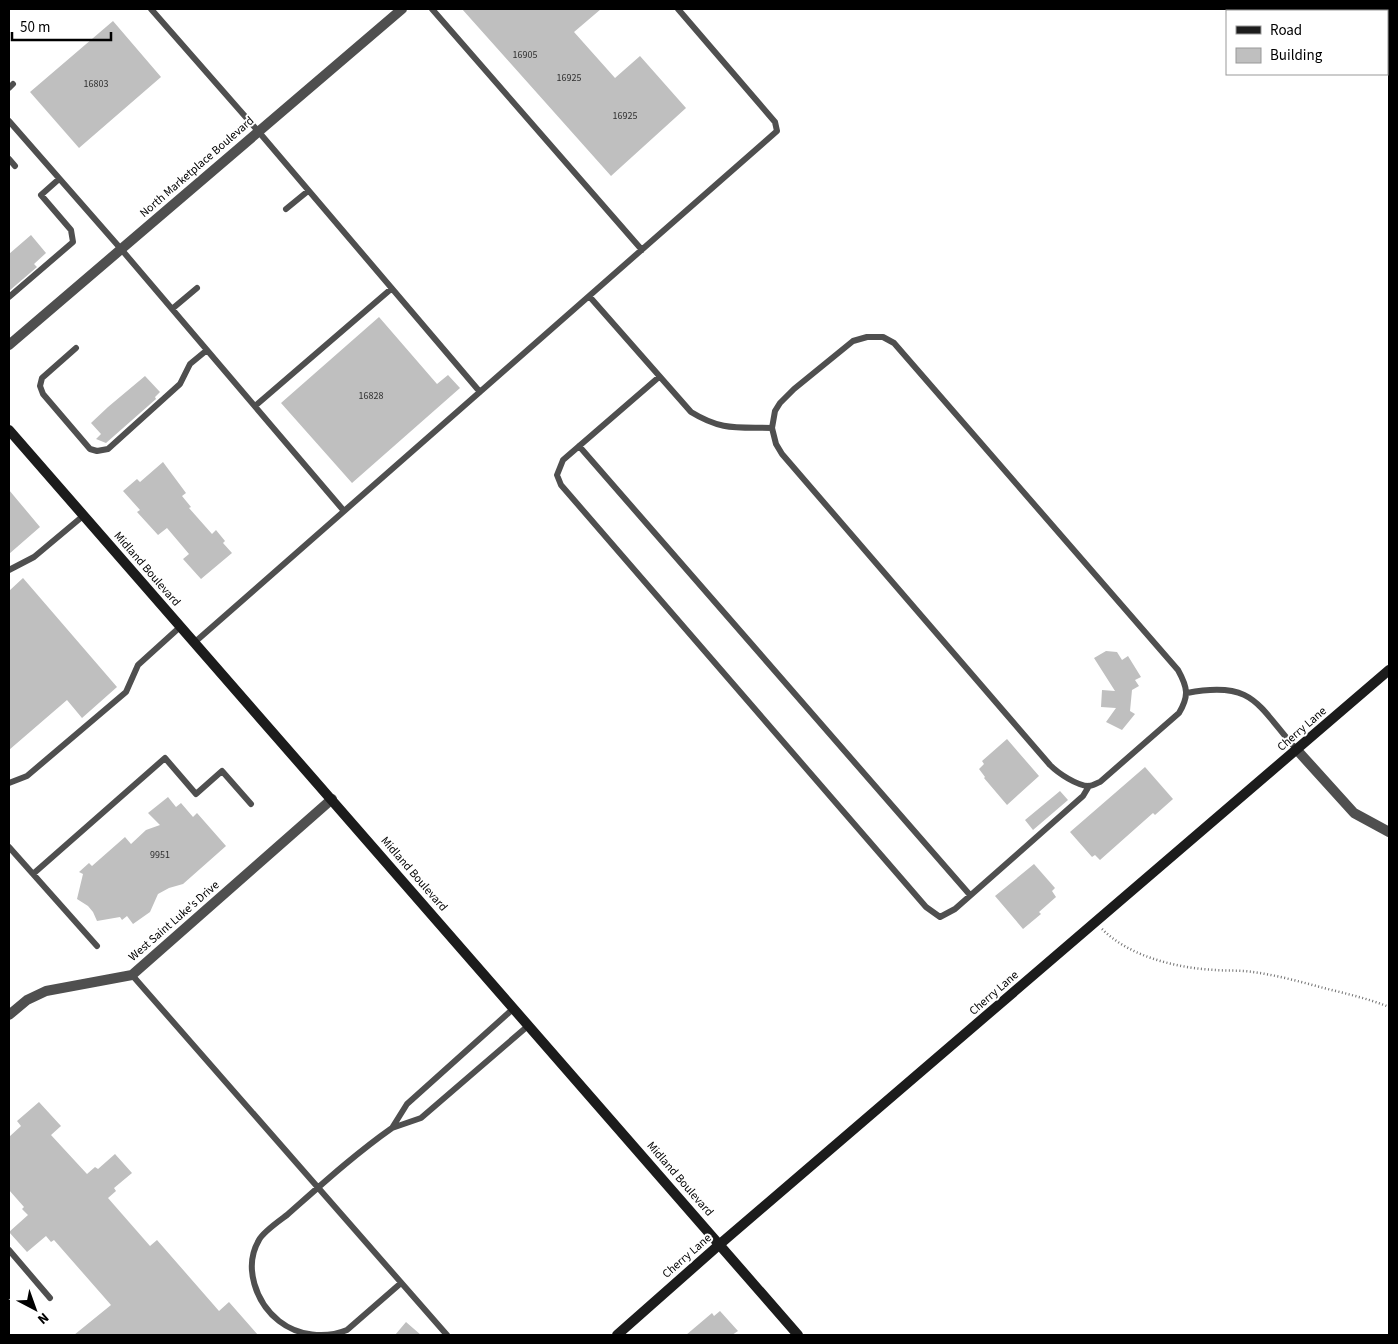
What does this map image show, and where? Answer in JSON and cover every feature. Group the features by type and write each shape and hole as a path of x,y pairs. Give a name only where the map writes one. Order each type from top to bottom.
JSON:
{"main road":[{"name":"Midland Boulevard","path":"9,430 798,1335"},
{"name":"Cherry Lane","path":"616,1335 1389,670"}],"street":[{"name":"North Marketplace Boulevard","path":"9,345 402,9"},
{"path":"1297,750 1354,813 1389,832"},
{"name":"West Saint Luke's Drive","path":"9,1015 27,1000 46,991 132,975 332,799"}],"lane":[{"path":"151,9 258,131 480,392"},
{"path":"432,9 642,250"},
{"path":"194,642 777,132 775,122 678,9"},
{"path":"9,121 121,249 344,511"},
{"path":"9,159 15,166"},
{"path":"9,297 73,242 71,230 41,195 59,179"},
{"path":"286,209 308,191"},
{"path":"172,309 197,288"},
{"path":"255,406 391,289"},
{"path":"589,296 691,412 707,422 729,428 772,428"},
{"path":"868,337 883,337 894,343 1178,670 1184,681 1187,693 1179,713 1100,782 1089,786 1058,773 782,454 776,444 772,428 775,411 780,403 794,389 853,341 868,337"},
{"path":"76,348 42,378 40,386 42,394 90,450 94,451 108,450 164,400 180,384 190,364 207,350"},
{"path":"659,377 563,460 557,475 561,485 926,907 940,917 955,909 1083,796 1089,786"},
{"path":"579,446 970,895"},
{"path":"9,570 34,557 83,516"},
{"path":"9,783 27,776 126,692 138,665 180,627"},
{"path":"1187,693 1228,689 1245,694 1257,704 1297,750"},
{"path":"33,874 165,758 196,794 222,771 251,804"},
{"path":"9,847 96,946"},
{"path":"132,975 447,1335"},
{"path":"392,1128 407,1104 514,1008"},
{"path":"401,1283 347,1330 337,1334 317,1335 286,1327 274,1317 261,1302 254,1283 251,1263 259,1239 318,1188 392,1128 421,1118 529,1025"},
{"path":"9,1250 50,1298"}],"path":[{"path":"1095,922 1112,939 1135,951 1169,963 1213,970 1270,975 1346,993 1389,1007"}],"building":[{"path":"462,9 601,9 574,32 615,78 640,56 686,108 611,176"},
{"path":"113,21 161,77 79,148 30,92"},
{"path":"31,235 46,253 34,264 37,267 9,291 9,254"},
{"path":"379,317 437,384 448,375 460,388 352,483 281,403"},
{"path":"145,376 160,392 155,397 156,399 106,443 96,439 101,434 91,423"},
{"path":"163,462 186,493 182,496 191,507 189,508 212,534 216,530 225,541 223,543 232,553 201,579 183,559 189,554 167,528 158,535 137,512 140,510 123,491 137,479 140,482"},
{"path":"9,490 40,527 9,554"},
{"path":"23,578 117,687 82,718 67,700 9,750 9,591"},
{"path":"1106,651 1117,652 1122,660 1128,656 1141,677 1135,680 1139,686 1132,690 1130,711 1135,714 1122,730 1106,722 1116,708 1101,707 1102,690 1115,691 1094,658"},
{"path":"1007,739 1039,776 1007,805 984,778 979,769 984,764 982,761"},
{"path":"1145,767 1173,799 1155,815 1153,813 1100,860 1095,855 1092,857 1070,832"},
{"path":"1060,791 1068,800 1033,830 1025,820"},
{"path":"168,797 176,807 181,803 193,817 197,813 226,846 183,884 158,894 150,912 133,924 127,916 122,920 120,917 97,921 88,906 77,899 83,874 79,872 89,863 92,866 125,837 131,844 146,830 160,825 148,813"},
{"path":"1034,864 1055,888 1052,891 1056,897 1039,912 1041,914 1023,929 995,896"},
{"path":"39,1102 61,1126 51,1135 87,1174 95,1167 98,1169 115,1154 132,1173 114,1188 116,1191 108,1198 150,1246 157,1240 219,1311 229,1302 258,1335 74,1335 111,1305 54,1240 51,1242 46,1236 27,1252 9,1232 28,1215 22,1209 24,1207 9,1190 9,1137 21,1126 17,1121"},
{"path":"720,1311 738,1331 732,1335 686,1335 712,1313 714,1316"},
{"path":"406,1322 421,1335 395,1335"}]}
